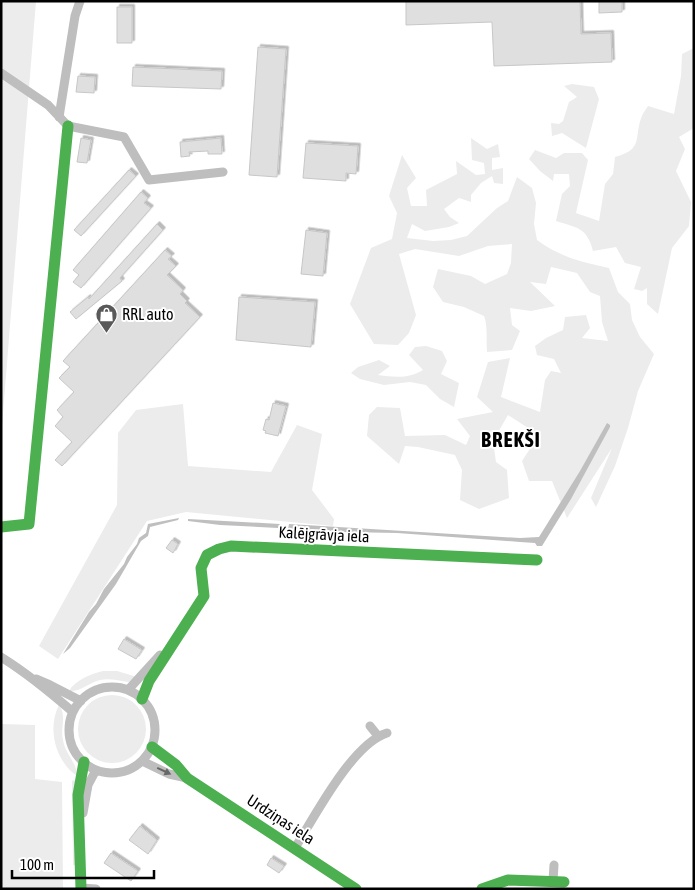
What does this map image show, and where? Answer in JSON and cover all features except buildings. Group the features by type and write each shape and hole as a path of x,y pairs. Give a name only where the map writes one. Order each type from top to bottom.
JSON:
{"street":[{"path":"59,117 75,16 80,1"},
{"path":"1,73 48,104 68,126 124,137 149,180 223,172"},
{"path":"1,527 29,524 68,126"},
{"name":"Kalējgrāvja iela","path":"142,699 146,686 204,596 201,568 207,555 219,549 231,546 537,560"},
{"name":"Kalējgrāvja iela","path":"128,690 174,640"},
{"path":"1,657 34,679 73,712"},
{"path":"34,679 50,684 81,701"},
{"path":"106,688 128,690 142,699 150,709 154,721 155,734 152,747 142,761 132,768 121,772 96,770 84,762 75,752 70,739 70,725 73,712 81,701 92,692 106,688"},
{"path":"370,726 378,736"},
{"path":"295,848 350,762 378,736 387,733"},
{"name":"Urdziņas iela","path":"152,747 176,765 187,778 356,889"},
{"name":"Urdziņas iela","path":"142,761 169,774 187,778"},
{"path":"84,762 78,795 81,888 96,889"},
{"path":"80,828 88,785 96,770"},
{"path":"482,889 508,880 559,881 554,865"}],"shaded area":[{"path":"1,1 36,1 1,438"},
{"path":"694,48 694,128 679,137 685,149 676,171 691,202 689,226 672,248 658,314 647,304 647,288 642,291 634,289 641,267 625,263 616,247 593,251 588,237 584,233 575,227 556,221 562,194 570,186 569,174 554,174 553,181 529,159 535,150 556,158 564,153 582,153 588,160 576,213 599,221 605,184 613,174 615,157 631,150 634,146 639,123 648,106 674,114 681,76 682,54"},
{"path":"572,84 594,87 599,99 586,148 562,133 552,136 551,123 559,124 563,121 569,102 577,97 564,86"},
{"path":"471,138 487,149 498,144 500,157 492,158 492,170 503,168 503,184 494,183 492,176 481,183 471,195 471,202 459,198 444,209 450,217 459,223 449,227 425,231 412,224 407,238 433,241 451,240 467,236 497,208 508,201 517,177 532,188 536,203 534,224 537,240 554,251 571,258 609,268 618,292 630,304 632,320 640,337 654,354 638,391 615,466 596,507 591,498 612,448 567,518 552,481 529,481 522,461 539,435 508,415 493,441 496,462 507,470 509,498 479,509 460,500 462,470 455,455 405,446 399,464 367,436 369,415 377,407 400,408 405,436 445,435 466,445 470,436 457,419 493,412 477,397 488,362 510,358 501,397 540,412 545,380 551,371 561,373 554,359 537,355 535,346 563,330 565,317 586,315 590,328 582,338 608,341 602,322 600,296 590,292 577,273 551,267 546,284 530,282 555,306 531,311 510,308 512,325 520,331 512,350 487,352 484,316 464,307 443,302 433,287 438,269 471,276 485,284 507,274 511,263 512,244 488,246 459,256 415,249 399,254 416,315 409,333 398,345 374,344 350,304 371,248 392,239 397,213 389,196 402,155 416,178 407,188 411,206 427,206 426,190 457,174 456,161 476,175 485,174 484,163 472,160"},
{"path":"426,346 442,351 447,361 441,374 459,383 454,407 440,399 426,385 410,382 384,385 360,379 351,373 358,367 379,360 390,366 378,375 396,377 412,375 423,370 409,355 415,347"},
{"path":"183,404 188,466 271,472 297,425 322,434 312,490 334,519 333,526 186,512 147,521 58,659 39,646 117,505 118,433 136,410"},
{"path":"607,423 610,427 571,499 542,546 537,546 535,543 397,533 288,529 289,524 520,538 539,537"},
{"path":"179,518 178,520 150,527 148,536 141,541 116,584 70,648 63,654 104,589 124,564 139,538 146,533 148,524"},
{"path":"188,519 280,524 278,528 220,525 188,521"},
{"path":"103,671 117,671 137,677 129,682 111,679 100,680 77,690 69,691 79,681"},
{"path":"112,695 125,698 136,705 143,716 146,729 143,742 136,753 125,760 112,763 99,760 88,753 81,742 78,729 81,716 88,705 99,698"},
{"path":"59,705 63,713 62,735 64,745 75,766 77,776 63,762 55,744 55,714"},
{"path":"1,724 35,725 35,779 62,782 63,889 1,889"},
{"path":"72,781 76,782 77,865 73,865"}],"traffic: fast":[{"path":"1,527 29,524 68,126"},
{"path":"142,699 149,681 204,596 201,568 207,555 219,549 231,546 537,560"},
{"path":"152,747 176,765 187,778 356,889"},
{"path":"81,889 78,795 84,762"},
{"path":"482,889 508,880 564,882"}],"place":[{"name":"RRL auto","path":"106,333"}],"district":[{"name":"BREKŠI","path":"511,440"}]}
